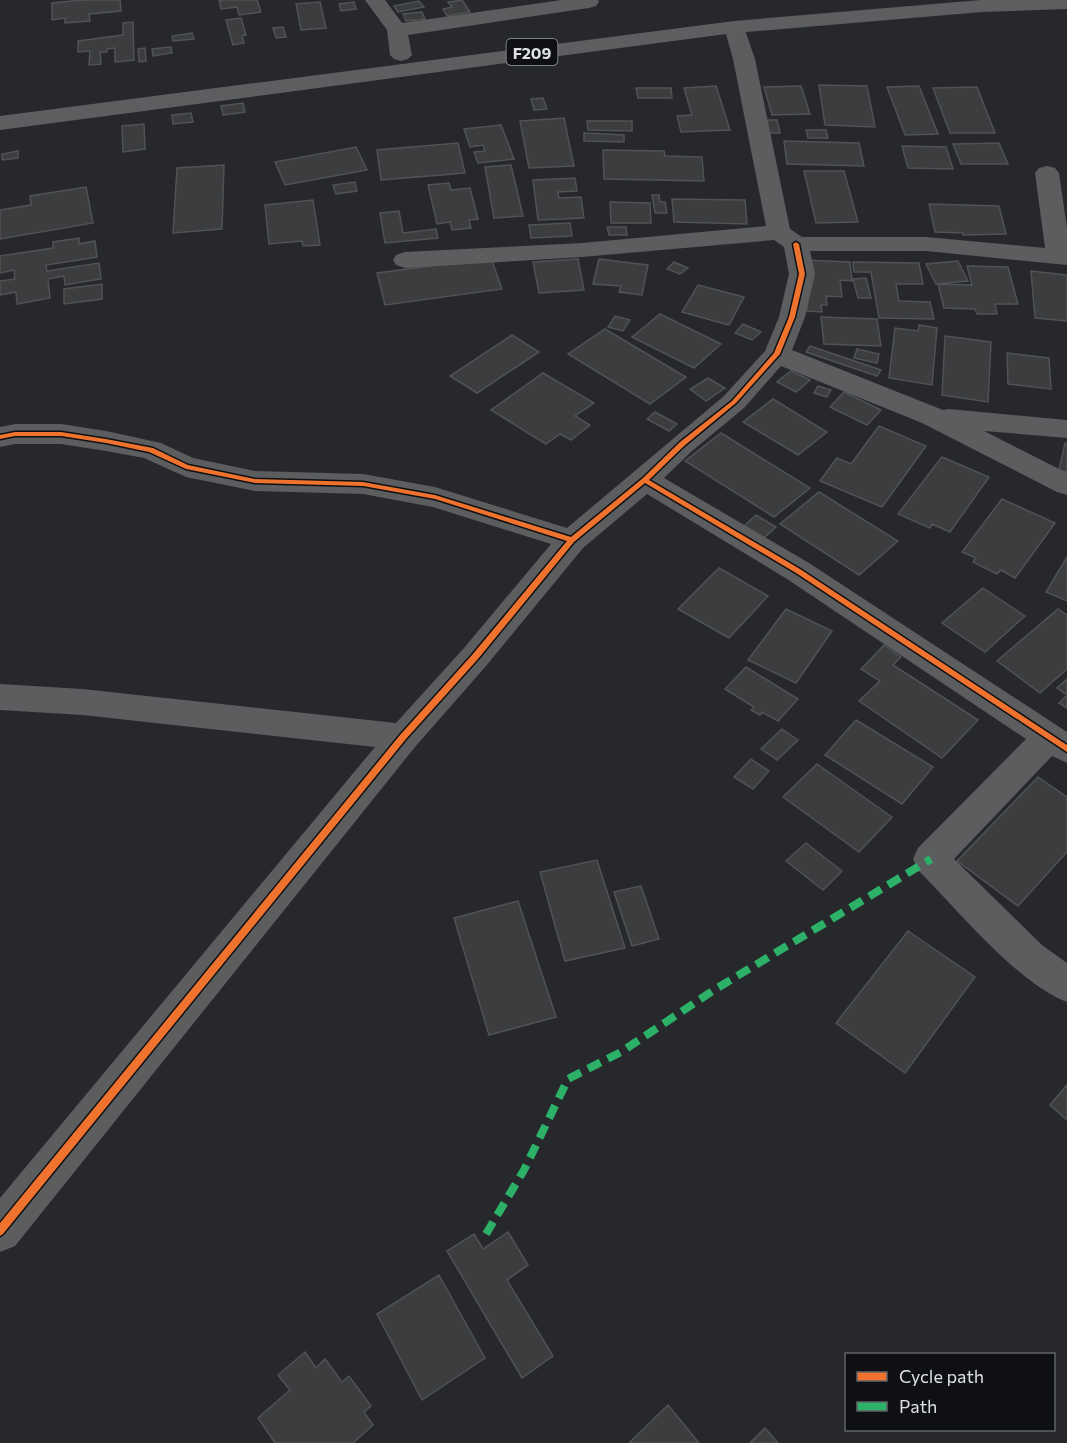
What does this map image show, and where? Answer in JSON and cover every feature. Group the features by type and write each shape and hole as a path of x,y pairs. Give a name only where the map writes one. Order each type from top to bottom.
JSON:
{"main road":[{"name":"F209","path":"0,105 852,0"},
{"name":"F209","path":"0,123 734,27 982,6 1067,3"}],"street":[{"path":"375,0 397,30 401,55"},
{"path":"397,30 590,2"},
{"path":"0,1231 402,737 475,657 572,540 734,402 777,354 792,317 802,274 787,238 744,59 734,27"},
{"path":"405,260 787,238 926,244 1063,256 1047,173"},
{"path":"777,354 932,416 1067,485"},
{"path":"932,416 1067,429"},
{"path":"0,437 15,434 72,436 151,450 186,467 255,481 363,484 435,497 572,540"},
{"path":"645,480 798,571 1058,743 931,858 1029,957 1067,985"},
{"path":"0,697 82,702 402,737"}],"building":[{"path":"120,0 121,11 89,14 90,21 65,23 65,18 52,20 52,3"},
{"path":"219,0 257,0 261,12 239,15 237,7 221,9"},
{"path":"462,0 470,12 447,16 443,9 452,7 448,2"},
{"path":"419,1 424,7 398,12 394,6"},
{"path":"320,2 326,28 301,30 296,4"},
{"path":"354,2 356,9 341,11 339,4"},
{"path":"422,12 425,19 406,21 403,14"},
{"path":"241,18 246,35 242,36 244,43 233,45 226,20"},
{"path":"133,22 134,60 115,62 115,48 107,49 107,52 100,52 101,64 89,65 90,51 78,52 78,41 123,35 123,23"},
{"path":"283,27 286,37 276,38 273,28"},
{"path":"192,33 194,39 173,41 172,36"},
{"path":"171,47 172,53 153,56 152,49"},
{"path":"145,48 146,61 139,62 138,49"},
{"path":"819,85 867,86 875,127 825,125"},
{"path":"716,86 730,130 681,132 677,116 692,115 684,88"},
{"path":"801,86 810,114 772,115 764,87"},
{"path":"919,86 938,134 905,135 887,87"},
{"path":"977,87 995,133 950,133 933,88"},
{"path":"636,88 671,88 672,98 638,98"},
{"path":"543,98 547,109 534,110 531,99"},
{"path":"243,103 245,112 223,115 221,106"},
{"path":"191,113 193,122 173,124 172,115"},
{"path":"564,118 574,166 529,168 520,121"},
{"path":"764,120 777,120 780,133 766,133"},
{"path":"587,121 632,121 632,131 588,130"},
{"path":"144,124 145,149 123,152 122,126"},
{"path":"501,125 514,159 478,163 474,152 485,151 483,145 470,147 464,129"},
{"path":"806,130 826,130 828,138 808,138"},
{"path":"584,133 624,135 624,142 584,141"},
{"path":"784,141 859,143 864,166 787,164"},
{"path":"458,143 465,173 381,180 377,150"},
{"path":"999,143 1008,164 961,164 953,144"},
{"path":"902,146 946,147 953,169 908,168"},
{"path":"356,147 367,170 285,185 275,162"},
{"path":"603,150 664,151 665,156 702,157 704,181 604,179"},
{"path":"18,151 18,158 2,160 2,154"},
{"path":"224,165 222,229 173,233 177,168"},
{"path":"511,165 523,216 494,218 485,167"},
{"path":"804,171 844,171 858,222 816,223"},
{"path":"575,178 577,191 558,192 559,198 581,197 584,218 538,220 533,180"},
{"path":"355,182 357,191 336,194 333,185"},
{"path":"449,183 451,190 470,188 478,219 469,220 471,228 452,230 450,222 437,224 428,185"},
{"path":"86,187 93,223 0,239 0,210 31,205 30,196"},
{"path":"652,195 659,195 660,202 665,202 667,213 655,213"},
{"path":"672,199 745,200 747,224 674,222"},
{"path":"313,200 320,245 303,246 302,241 269,244 265,205"},
{"path":"610,202 650,203 651,223 611,223"},
{"path":"929,204 999,206 1006,234 963,235 963,233 935,232"},
{"path":"399,211 403,233 436,229 438,238 385,243 380,213"},
{"path":"570,223 572,236 531,238 529,225"},
{"path":"607,227 626,227 627,235 609,235"},
{"path":"79,238 79,244 95,241 97,257 46,265 47,271 99,263 101,279 65,285 64,276 48,279 50,298 17,304 16,292 0,295 0,281 15,279 14,270 0,273 0,256 53,248 53,242"},
{"path":"491,258 502,289 385,305 377,273"},
{"path":"578,259 584,290 539,293 533,262"},
{"path":"599,259 648,265 642,295 619,292 621,286 593,284"},
{"path":"803,260 850,262 852,281 840,280 842,297 826,296 827,305 821,305 822,312 807,311"},
{"path":"958,261 968,281 936,284 926,264"},
{"path":"674,262 688,268 680,274 667,269"},
{"path":"853,262 919,263 923,284 896,284 899,301 930,302 934,319 879,318 871,272 854,272"},
{"path":"967,266 1008,267 1018,304 995,304 997,314 977,314 975,309 944,308 938,284 972,285"},
{"path":"1031,271 1067,275 1067,321 1035,318"},
{"path":"866,278 871,298 858,298 853,279"},
{"path":"102,284 102,299 64,304 64,289"},
{"path":"698,285 744,297 729,325 682,312"},
{"path":"660,314 721,344 694,368 632,337"},
{"path":"615,316 630,320 623,331 608,327"},
{"path":"821,317 877,319 881,346 824,344"},
{"path":"743,324 761,332 752,340 735,333"},
{"path":"919,325 937,328 932,385 889,378 895,328 918,331"},
{"path":"605,329 686,377 650,404 568,354"},
{"path":"512,335 539,352 477,393 450,376"},
{"path":"945,336 991,342 988,402 942,395"},
{"path":"810,346 881,370 877,376 806,352"},
{"path":"857,349 879,354 877,363 854,358"},
{"path":"1007,353 1049,358 1051,389 1008,384"},
{"path":"791,371 810,380 796,392 777,382"},
{"path":"543,373 594,403 575,416 590,425 571,440 560,434 546,444 491,410"},
{"path":"708,378 725,388 706,401 690,389"},
{"path":"818,386 831,390 827,397 814,393"},
{"path":"844,392 881,410 867,425 830,407"},
{"path":"773,399 827,432 798,455 743,422"},
{"path":"655,412 677,424 669,431 647,419"},
{"path":"879,426 926,446 882,507 820,481 837,458 851,464"},
{"path":"721,433 810,488 774,517 685,461"},
{"path":"1065,443 1067,444 1067,472 1059,470"},
{"path":"942,457 989,477 950,532 932,524 930,528 898,514"},
{"path":"819,492 898,541 859,575 780,524"},
{"path":"1002,499 1055,523 1015,578 1001,570 997,574 973,562 976,558 962,552"},
{"path":"756,515 776,527 764,538 744,526"},
{"path":"1067,557 1067,601 1046,592"},
{"path":"719,568 768,596 729,638 678,609"},
{"path":"983,588 1025,616 985,652 942,623"},
{"path":"786,609 832,631 796,683 748,660"},
{"path":"1058,609 1067,615 1067,669 1040,693 997,661"},
{"path":"884,645 901,657 893,665 978,720 942,758 859,701 880,681 861,669"},
{"path":"746,667 798,699 778,721 762,712 760,715 751,710 754,707 725,689"},
{"path":"1067,679 1067,695 1057,688"},
{"path":"1067,695 1067,708 1059,703"},
{"path":"856,720 933,767 902,804 825,755"},
{"path":"782,729 798,740 777,760 761,749"},
{"path":"751,759 769,771 753,789 734,777"},
{"path":"817,764 892,817 859,852 783,797"},
{"path":"1038,777 1067,797 1067,852 1018,906 957,861"},
{"path":"806,843 842,871 823,890 786,861"},
{"path":"597,860 625,948 565,961 540,872"},
{"path":"641,886 659,939 632,946 614,892"},
{"path":"518,901 556,1017 489,1035 454,918"},
{"path":"908,931 975,977 905,1073 836,1023"},
{"path":"1067,1085 1067,1120 1050,1105"},
{"path":"508,1232 528,1265 507,1280 553,1356 522,1378 447,1251 474,1234 483,1249"},
{"path":"439,1275 485,1358 422,1400 377,1314"},
{"path":"305,1352 316,1368 325,1359 342,1382 349,1376 371,1406 364,1412 373,1425 353,1443 275,1443 258,1418 290,1390 278,1375"},
{"path":"668,1405 699,1443 629,1443"},
{"path":"765,1428 778,1443 750,1443"}],"marked path":[{"path":"486,1234 524,1170 568,1079 621,1052 714,990 931,859"}],"cycle path":[{"path":"0,1231 403,737 475,657 572,540 734,402 777,354 792,317 802,274 796,244"},
{"path":"0,437 15,434 61,434 106,441 151,450 186,467 255,481 363,484 435,497 572,540"},
{"path":"645,480 798,571 1067,749"}]}
